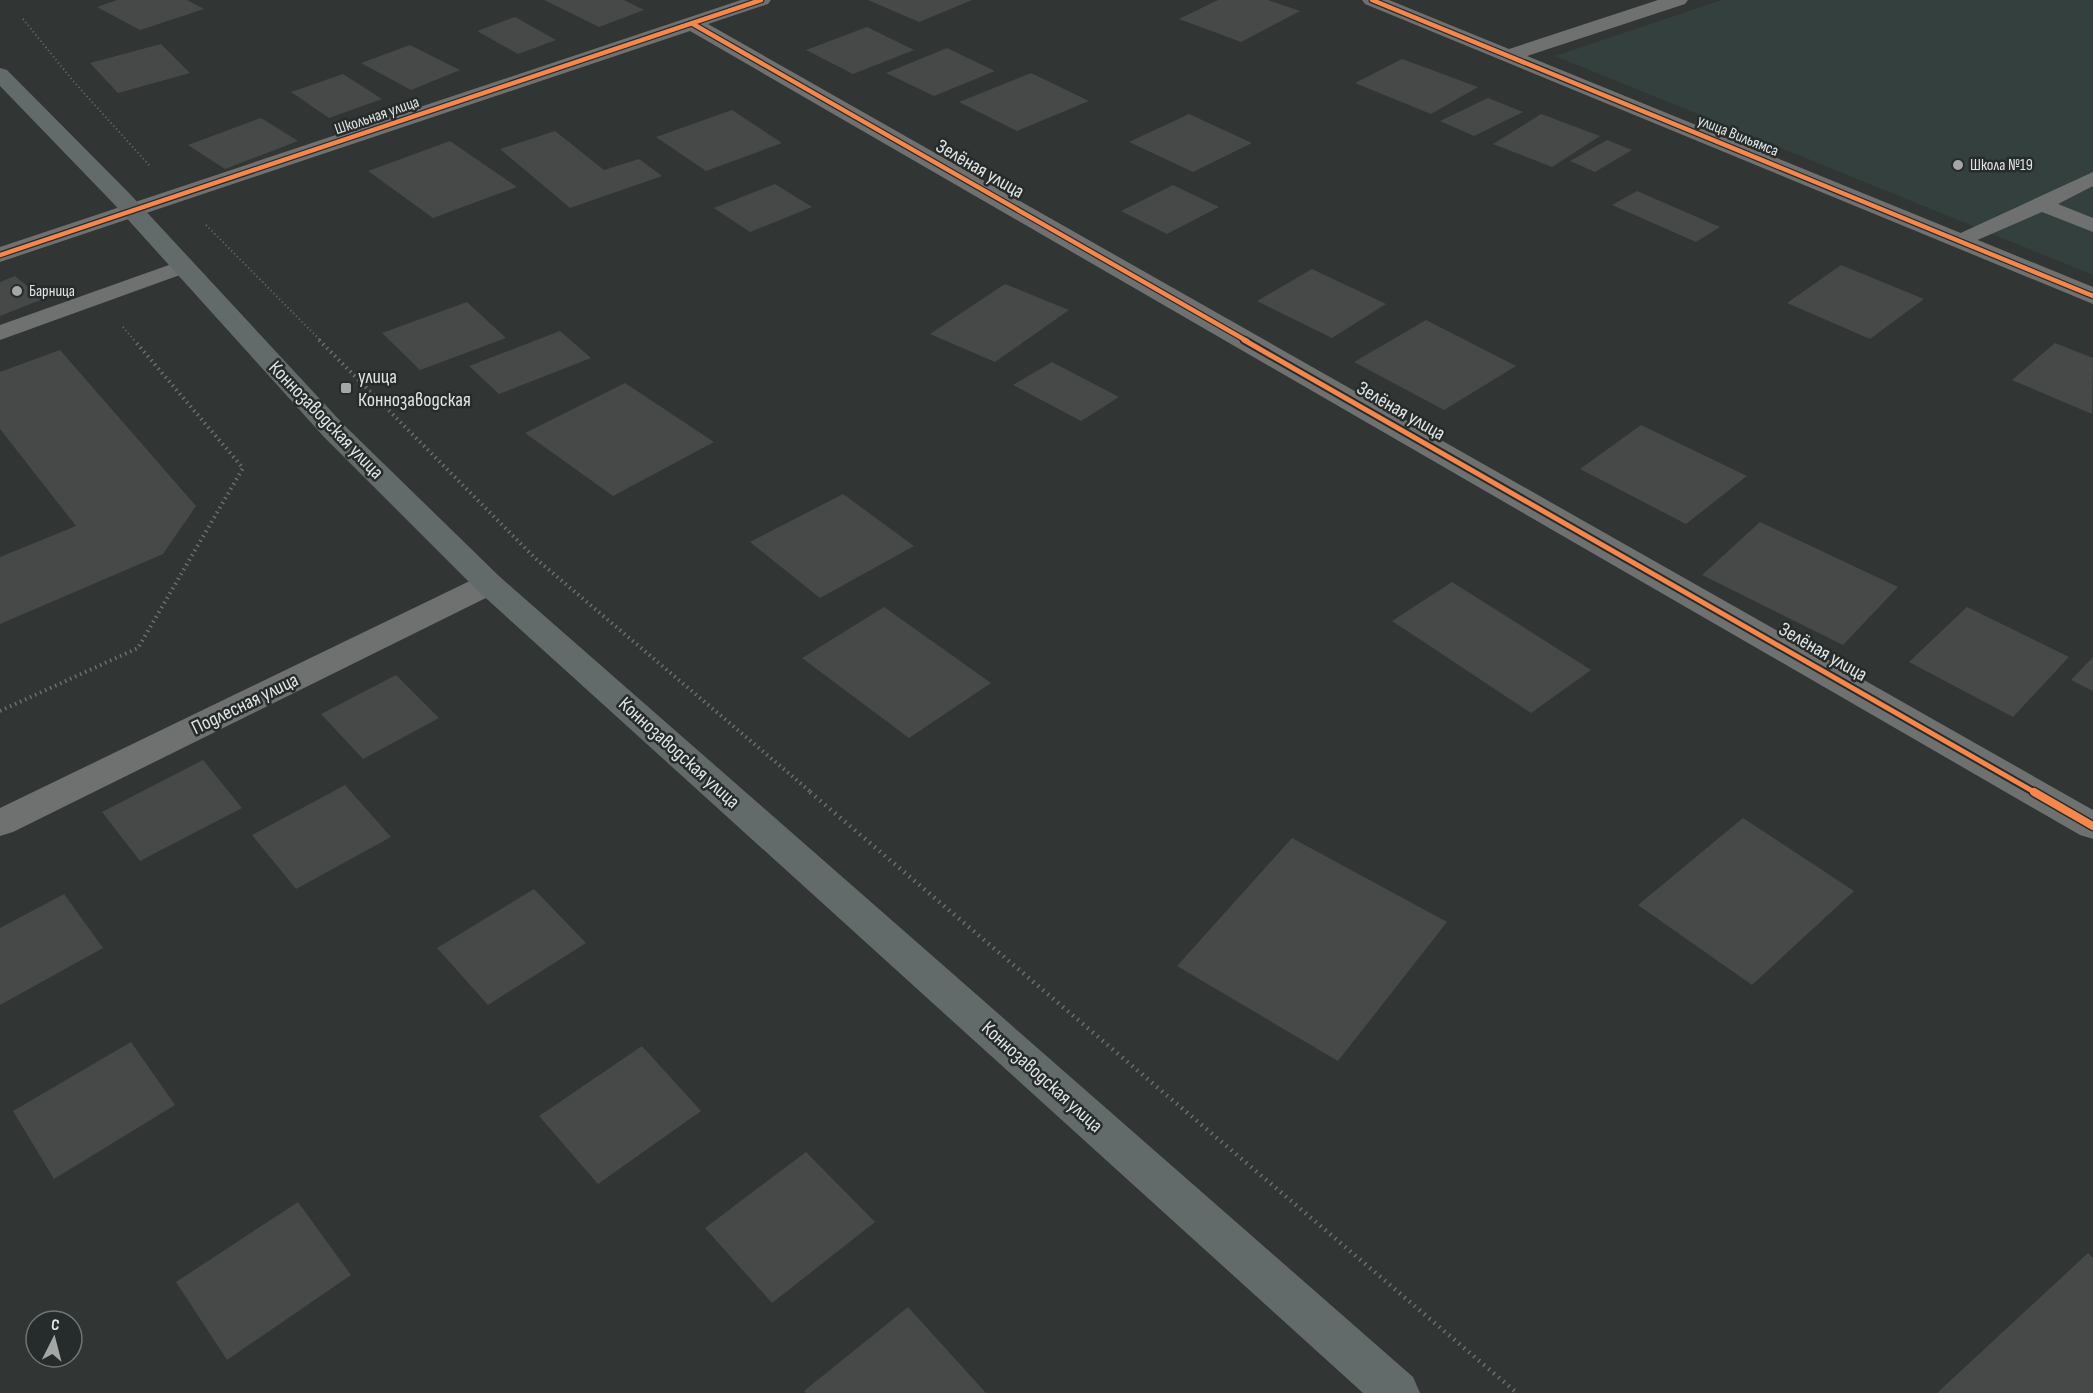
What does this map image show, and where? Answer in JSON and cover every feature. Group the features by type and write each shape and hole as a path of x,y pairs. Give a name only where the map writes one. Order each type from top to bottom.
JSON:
{"main road":[{"name":"Коннозаводская улица","path":"0,74 134,211 334,431 489,584 1397,1393"}],"street":[{"name":"Школьная улица","path":"0,255 761,0"},
{"name":"улица Вильямса","path":"1372,0 2093,296"},
{"path":"1507,56 1677,0"},
{"name":"Зелёная улица","path":"693,24 2093,826"},
{"name":"Подлесная улица","path":"0,823 489,584"}],"lane":[{"path":"1959,241 2042,204 2093,178"},
{"path":"2042,204 2093,226"},
{"path":"0,333 183,266"}],"path":[{"path":"23,19 74,82 177,197 535,558 1517,1393"},
{"path":"0,711 138,648 243,468 97,297"}],"shaded area":[{"name":"Школа №19","path":"1722,0 2093,0 2093,275 1555,56"}],"building":[{"path":"117,0 187,0 204,9 140,30 97,7"},
{"path":"544,0 624,0 644,10 599,27"},
{"path":"868,0 972,0 919,22"},
{"path":"1218,0 1268,0 1300,11 1241,42 1179,19"},
{"path":"515,17 556,40 518,54 477,31"},
{"path":"867,27 914,50 853,74 806,50"},
{"path":"161,44 190,73 118,93 90,63"},
{"path":"410,45 460,70 411,90 361,63"},
{"path":"947,48 995,71 934,96 886,73"},
{"path":"1402,59 1478,87 1431,114 1355,83"},
{"path":"1031,73 1089,101 1017,131 959,102"},
{"path":"343,74 382,99 329,118 291,92"},
{"path":"1488,98 1523,112 1474,136 1440,121"},
{"path":"732,110 782,143 706,171 656,137"},
{"path":"1189,114 1252,143 1193,172 1129,142"},
{"path":"1541,114 1600,136 1552,167 1493,144"},
{"path":"261,118 298,141 225,169 188,145"},
{"path":"555,131 604,170 639,159 662,176 570,208 500,149"},
{"path":"1607,140 1632,150 1595,172 1570,161"},
{"path":"450,141 517,187 433,218 368,171"},
{"path":"775,184 812,207 750,232 714,208"},
{"path":"1173,185 1219,207 1167,234 1121,211"},
{"path":"1637,191 1720,227 1696,242 1612,205"},
{"path":"1841,265 1924,299 1870,339 1787,303"},
{"path":"1312,269 1386,304 1332,338 1257,301"},
{"path":"15,276 43,299 0,316 0,282"},
{"path":"1005,284 1069,310 995,362 930,334"},
{"path":"467,302 506,338 420,370 382,333"},
{"path":"1426,320 1516,366 1444,410 1354,362"},
{"path":"560,331 591,358 499,394 469,366"},
{"path":"2055,343 2093,358 2092,414 2012,380"},
{"path":"60,350 196,506 163,554 0,624 0,557 76,526 0,429 0,372"},
{"path":"1052,362 1119,397 1081,421 1013,385"},
{"path":"625,383 714,442 613,496 525,433"},
{"path":"1641,425 1747,476 1686,524 1580,469"},
{"path":"843,494 914,546 820,598 750,542"},
{"path":"1760,522 1898,587 1843,645 1702,575"},
{"path":"1452,582 1591,670 1531,713 1392,621"},
{"path":"884,607 991,683 909,738 802,658"},
{"path":"1967,607 2069,657 2013,717 1909,662"},
{"path":"2093,657 2093,691 2071,680"},
{"path":"396,675 439,718 363,759 321,714"},
{"path":"203,760 242,808 140,861 102,812"},
{"path":"345,785 391,837 296,889 252,835"},
{"path":"1743,818 1854,891 1752,985 1638,905"},
{"path":"1292,838 1447,922 1338,1061 1177,966"},
{"path":"534,889 586,943 488,1005 437,948"},
{"path":"64,894 103,948 0,1005 0,928"},
{"path":"131,1042 175,1105 54,1179 13,1111"},
{"path":"642,1046 701,1111 598,1184 539,1116"},
{"path":"806,1152 875,1222 772,1303 705,1228"},
{"path":"298,1202 351,1275 227,1360 176,1282"},
{"path":"2088,1253 2093,1258 2093,1393 1937,1393"},
{"path":"908,1307 986,1393 806,1393 804,1391"}],"cycle path":[{"path":"0,255 761,0"},
{"path":"1372,0 2093,296"},
{"path":"693,24 2093,826"}],"place":[{"name":"Школа №19","path":"1958,165"},
{"name":"Барница","path":"17,291"},
{"name":"улица Коннозаводская","path":"346,388"}]}
